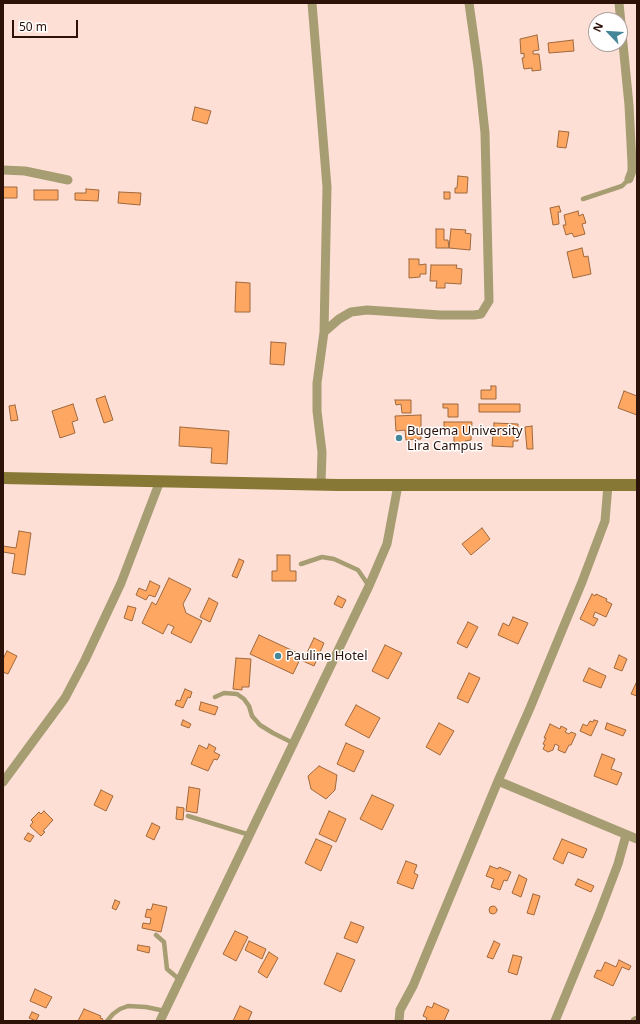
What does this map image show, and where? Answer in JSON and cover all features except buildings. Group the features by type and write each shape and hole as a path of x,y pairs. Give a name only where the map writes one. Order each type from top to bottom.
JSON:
{"street":[{"path":"312,3 327,187 324,332 317,383 317,411 322,452 321,484"},
{"path":"324,332 338,319 351,312 367,310 440,315 474,315 481,314 489,301 485,133 469,3"},
{"path":"619,3 629,105 632,163 632,171 629,180"},
{"path":"3,170 24,171 68,180"},
{"path":"3,478 490,486 637,485"},
{"path":"3,782 65,698 85,660 121,583 160,481"},
{"path":"160,1021 369,586 387,544 398,484"},
{"path":"399,1021 400,1010 413,986 498,780 566,622 605,521 608,485"},
{"path":"498,780 637,839"},
{"path":"555,1021 602,907 618,864 626,835"}],"lane":[{"path":"583,199 622,186 629,180"},
{"path":"301,564 322,557 334,559 358,570 369,586"},
{"path":"215,697 224,693 236,694 244,699 249,706 252,716 260,725 293,743"},
{"path":"188,816 250,835"},
{"path":"156,935 164,942 167,969 180,980"},
{"path":"107,1021 113,1014 128,1006 146,1007 165,1012"}],"place":[{"name":"Bugema University Lira Campus","path":"399,438"},
{"name":"Pauline Hotel","path":"278,656"}]}
